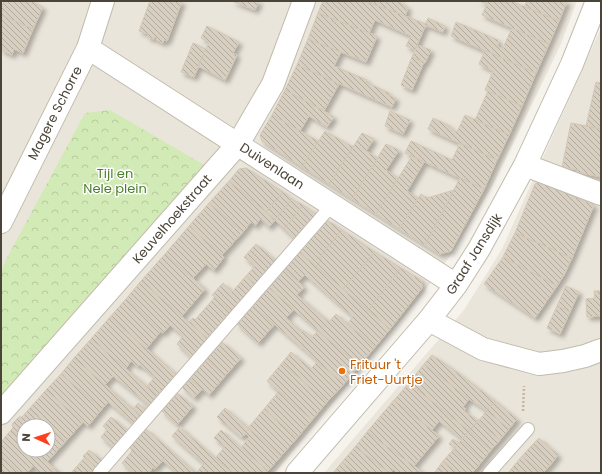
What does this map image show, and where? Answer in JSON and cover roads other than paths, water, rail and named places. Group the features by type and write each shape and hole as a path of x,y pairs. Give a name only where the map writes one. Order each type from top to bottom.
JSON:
{"street":[{"name":"Magere Schorre","path":"1,222 88,48 103,1"},
{"name":"Keuvelhoekstraat","path":"1,413 238,144 273,84 304,1"},
{"name":"Graaf Jansdijk","path":"297,473 429,320 456,285 480,249 525,165 572,64 597,1"},
{"name":"Duivenlaan","path":"88,48 456,285"},
{"path":"525,165 601,194"},
{"path":"429,320 483,349 539,364 563,361 585,356 601,350"}],"lane":[{"path":"99,473 332,205"},
{"path":"489,473 526,432"}],"place":[{"name":"Frituur 't Friet-Uurtje","path":"342,371"}],"park label":[{"name":"Tijl en Nele plein","path":"115,180"}]}
